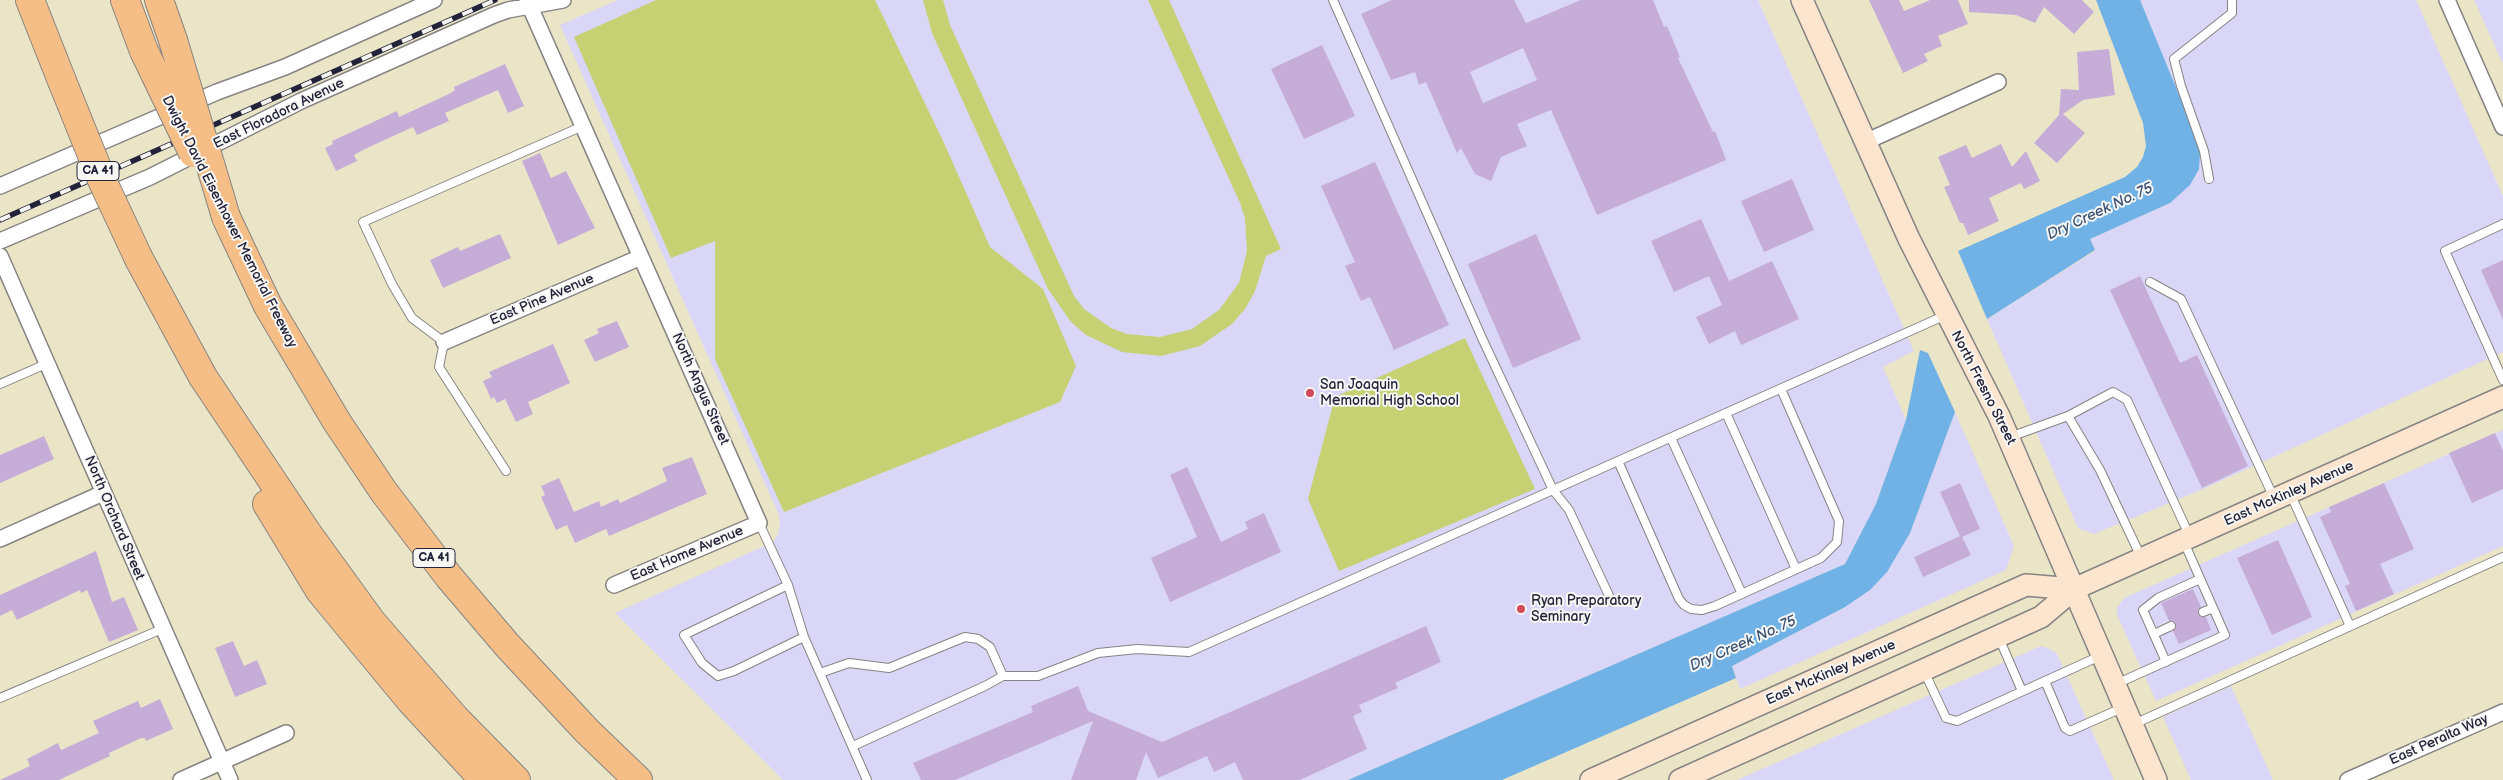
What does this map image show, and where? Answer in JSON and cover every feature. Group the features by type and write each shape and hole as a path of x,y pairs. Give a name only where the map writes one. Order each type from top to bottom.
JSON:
{"highway":[{"name":"CA 41","path":"30,0 102,180 138,258 203,377 256,460 371,621 455,718 516,780"},
{"name":"Dwight David Eisenhower Memorial Freeway","path":"125,0 144,51 268,306 337,422 384,492 449,577 507,645 587,731 638,780"},
{"path":"160,0 226,217"},
{"path":"203,377 247,468 320,591 410,700 484,780"}],"main road":[{"name":"North Fresno Street","path":"1802,0 1865,142 1947,317 2008,438 2156,780"},
{"name":"East McKinley Avenue","path":"1680,780 2041,617 2074,589 2503,398"},
{"name":"East McKinley Avenue","path":"1592,780 2026,585 2074,589"}],"street":[{"path":"0,186 217,92 285,67 434,0"},
{"name":"East Floradora Avenue","path":"0,242 150,177 301,101 494,15 528,4 562,0"},
{"path":"2447,0 2503,127"},
{"name":"North Angus Street","path":"528,4 759,523"},
{"path":"1865,142 1998,82"},
{"name":"North Orchard Street","path":"0,256 162,629 230,780"},
{"name":"East Pine Avenue","path":"444,342 641,257"},
{"path":"0,539 103,493"},
{"name":"East Home Avenue","path":"614,585 759,523"},
{"name":"East Peralta Way","path":"2348,780 2503,712"},
{"path":"181,780 286,733"}],"lane":[{"path":"1333,0 1482,338 1553,490 1569,510 1612,602"},
{"path":"2209,179 2204,152 2181,86 2174,59 2232,13 2234,1"},
{"path":"506,471 439,366 444,342 412,318 392,284 363,222 583,126"},
{"path":"2503,224 2445,251 2503,380"},
{"path":"2150,282 2181,299 2350,626"},
{"path":"853,746 985,686 1002,676 1038,676 1098,653 1137,649 1189,652 1726,413 1947,317"},
{"path":"0,384 46,364"},
{"path":"1618,461 1668,575 1684,605 1702,610 1742,594 1821,558 1837,542 1839,521 1781,389"},
{"path":"2008,438 2068,416 2113,392 2127,400 2187,539 2200,579 2225,635 2115,685"},
{"path":"1726,413 1796,569"},
{"path":"2068,416 2100,470 2142,559"},
{"path":"1672,438 1742,594"},
{"name":"North Angus Street","path":"759,523 788,585 804,637 867,780"},
{"path":"2045,681 2066,728 2070,731 2128,716 2350,626 2503,557"},
{"path":"2166,662 2143,610 2158,598 2200,579"},
{"path":"788,585 684,635 702,663 718,676 734,671 804,637"},
{"path":"2203,612 2213,608"},
{"path":"2154,634 2171,626"},
{"path":"0,698 162,629"},
{"path":"1998,636 2022,691"},
{"path":"820,673 849,663 889,668 965,637 978,639 990,647 1002,676"},
{"path":"1924,670 1946,718 1957,721 2102,655"}],"shaded area":[{"name":"San Joaquin Memorial High School","path":"618,0 1758,0 1914,351 1883,367 1906,420 1876,504 1845,564 1348,780 783,780 615,613 773,542 778,534 780,524 779,515 560,25"},
{"path":"2140,0 2416,0 2503,196 2503,352 2201,490 2094,534 2078,528 1987,319 2095,251 2089,239 2170,203 2163,59"},
{"path":"2474,0 2503,0 2503,64"},
{"path":"1955,412 2014,546 2006,570 1740,689 1732,666 1845,607 1870,590 1910,533"},
{"path":"2503,430 2503,546 2156,701 2117,615 2117,608 2124,598"},
{"path":"2041,646 2057,654 2114,780 1737,780"},
{"path":"2231,686 2273,780 2191,780 2163,717"}],"green space":[{"path":"656,0 875,0 944,143 990,247 1043,289 1076,366 1060,402 784,512 715,359 715,241 671,258 574,37"},
{"path":"923,0 943,0 950,25 1074,296 1084,309 1111,328 1127,334 1160,337 1192,329 1219,310 1239,283 1247,251 1245,218 1240,203 1148,0 1169,0 1281,249 1266,256 1255,291 1245,309 1232,324 1200,346 1161,356 1122,352 1086,335 1071,322 1048,289 932,33"},
{"path":"1465,338 1535,489 1339,571 1308,499 1335,397"}],"water":[{"name":"Dry Creek No. 75","path":"2096,0 2140,0 2193,129 2200,153 2199,169 2190,185 2170,203 2090,239 2095,250 1987,319 1958,251 2125,177 2137,167 2143,157 2146,146 2143,123"},
{"name":"Dry Creek No. 75","path":"1920,350 1928,353 1955,412 1910,533 1887,572 1870,590 1845,607 1732,666 1736,678 1502,780 1348,780 1845,564 1876,504 1906,420"}],"building":[{"path":"1392,0 1514,0 1526,23 1581,0 1653,0 1664,27 1667,26 1680,57 1678,58 1713,132 1715,131 1726,160 1597,215 1551,110 1517,124 1527,146 1501,157 1491,181 1475,174 1461,148 1457,153 1426,82 1419,85 1415,72 1391,80 1361,14","holes":["1523,48 1537,80 1483,103 1470,72"]},
{"path":"1869,0 1899,0 1904,11 1930,0 1958,0 1968,24 1938,36 1942,46 1924,54 1928,61 1903,73"},
{"path":"1969,0 2082,0 2094,12 2074,34 2044,7 2035,23 2016,15 1969,12"},
{"path":"1322,45 1355,116 1304,139 1271,69"},
{"path":"2109,49 2115,95 2083,100 2063,114 2085,133 2057,163 2034,143 2059,115 2061,89 2079,90 2077,52"},
{"path":"505,64 524,106 508,113 498,90 445,113 449,121 417,135 413,127 365,149 354,155 357,161 336,171 325,148 333,144 332,141 397,111 399,117 449,94 455,90 454,87"},
{"path":"2001,144 2012,167 2026,151 2040,181 2024,189 2021,183 1989,198 1999,221 1968,235 1963,223 1960,223 1944,187 1950,185 1938,157 1966,145 1972,158"},
{"path":"540,153 551,178 566,171 595,228 558,245 522,161"},
{"path":"1375,162 1449,325 1394,350 1370,297 1361,301 1345,266 1355,262 1321,186"},
{"path":"1792,179 1814,230 1764,252 1741,201"},
{"path":"1701,219 1729,281 1772,261 1799,319 1741,345 1735,331 1709,344 1696,317 1722,305 1709,276 1674,292 1651,241"},
{"path":"500,234 511,258 443,288 430,260 458,247 460,251"},
{"path":"1536,234 1581,339 1513,368 1468,264"},
{"path":"2503,260 2503,320 2481,270"},
{"path":"2140,276 2180,363 2197,355 2248,466 2202,488 2110,290"},
{"path":"617,321 629,347 595,362 584,340 599,333 597,329"},
{"path":"553,344 570,383 528,402 533,414 516,422 505,399 497,403 494,397 491,399 483,381 492,377 489,372"},
{"path":"2495,433 2503,451 2503,489 2472,503 2449,453"},
{"path":"44,436 54,459 0,483 0,455"},
{"path":"692,457 707,494 609,536 606,529 575,543 567,525 556,530 541,497 545,495 541,486 559,478 574,512 599,501 601,507 618,499 620,503 667,481 662,468"},
{"path":"1187,467 1221,542 1248,529 1245,522 1264,513 1281,552 1170,602 1151,558 1197,537 1170,475"},
{"path":"1960,483 1980,529 1962,537 1971,555 1923,577 1914,557 1960,536 1940,492"},
{"path":"2384,483 2414,549 2380,564 2394,594 2356,611 2345,586 2350,584 2320,517 2331,512 2329,507"},
{"path":"2278,540 2312,617 2272,635 2237,558"},
{"path":"96,551 112,602 124,597 138,630 109,642 87,590 81,593 80,590 17,620 12,610 0,616 0,595"},
{"path":"2193,589 2201,607 2198,615 2206,617 2211,630 2179,644 2173,631 2176,624 2169,621 2161,603"},
{"path":"1426,626 1441,662 1395,683 1398,688 1359,705 1362,712 1353,716 1367,749 1300,780 1243,780 1235,762 1214,772 1207,756 1158,778 1146,752 1136,780 1071,780 1093,721 955,780 921,780 913,763 1033,712 1031,706 1078,686 1088,711 1162,742"},
{"path":"233,641 244,666 257,660 267,684 235,697 215,648"},
{"path":"160,699 173,729 146,741 145,738 141,738 109,753 110,756 59,780 0,780 30,766 27,759 58,743 61,750 99,733 93,721 138,701 141,708"}],"railway":[{"path":"0,220 495,0"}],"place":[{"name":"San Joaquin Memorial High School","path":"1310,393"},
{"name":"Ryan Preparatory Seminary","path":"1521,609"}]}
